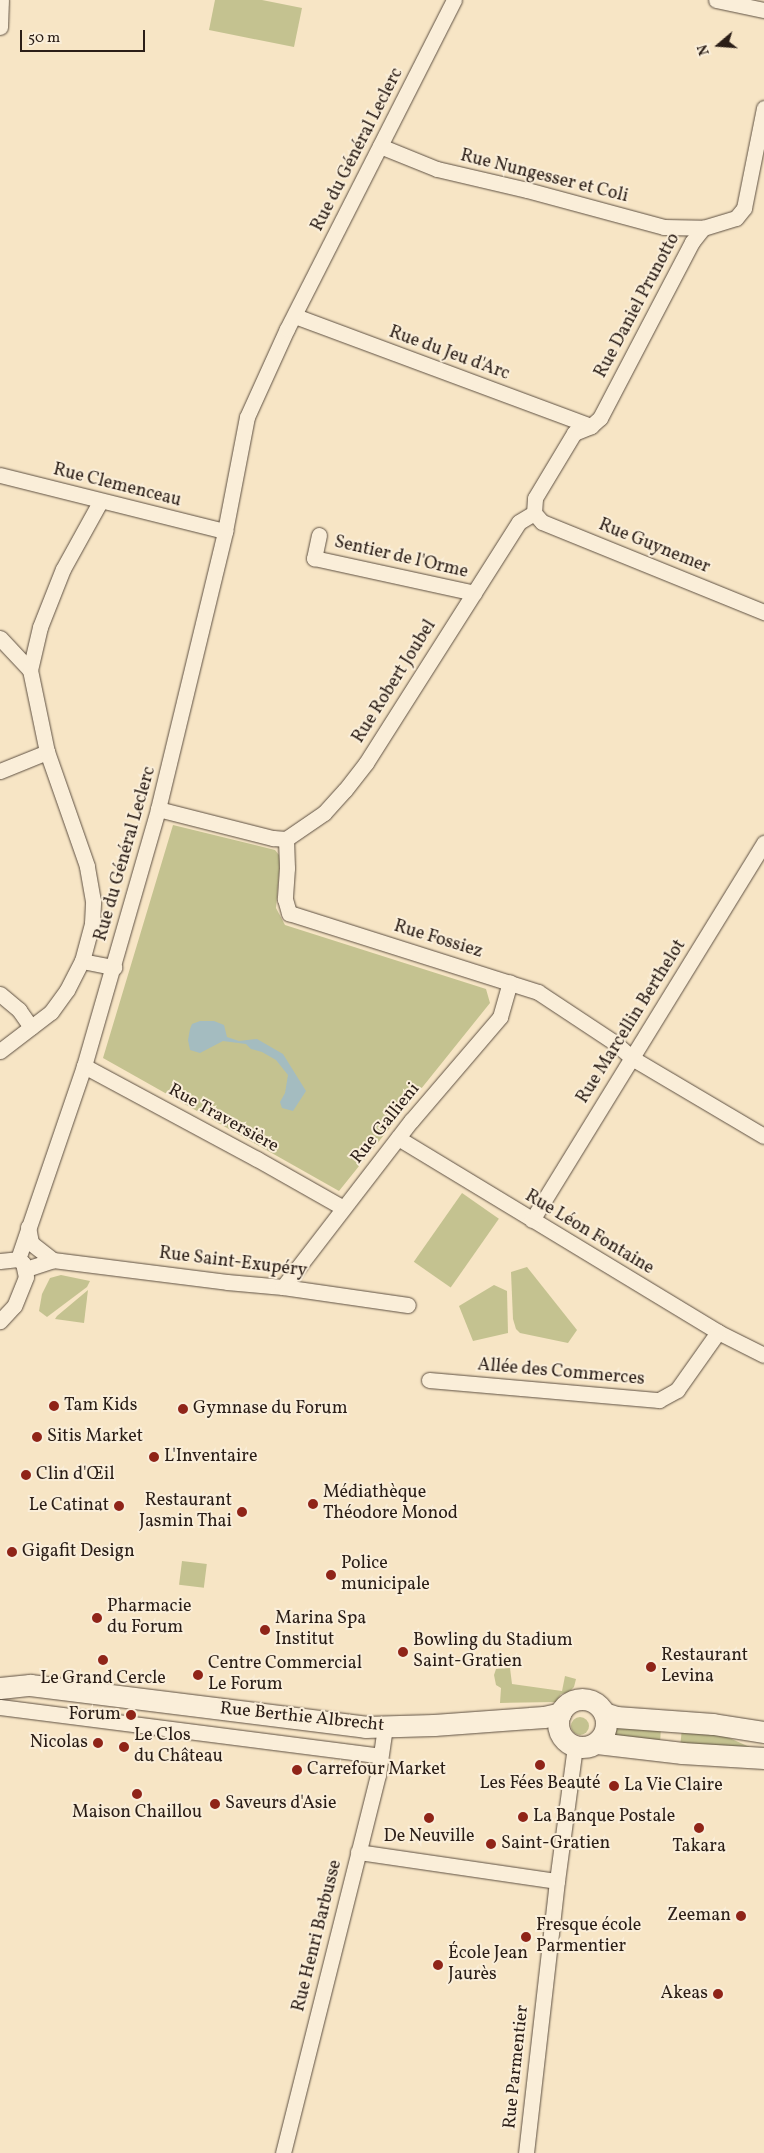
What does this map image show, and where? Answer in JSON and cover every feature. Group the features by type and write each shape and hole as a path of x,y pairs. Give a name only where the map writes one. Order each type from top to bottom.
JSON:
{"street":[{"path":"0,27 1,0"},
{"name":"Rue du Général Leclerc","path":"0,1321 4,1320 21,1293 26,1277 22,1264 28,1227 84,1066 158,809 225,531 242,451 247,417 287,329 454,0"},
{"path":"716,0 764,10"},
{"name":"Rue Daniel Prunotto","path":"591,426 600,418 692,242 703,228 736,218 744,208 764,108"},
{"name":"Rue Nungesser et Coli","path":"380,146 437,170 527,190 664,227 703,228"},
{"name":"Rue du Jeu d'Arc","path":"295,316 591,426"},
{"path":"534,513 535,498 574,433 591,426"},
{"name":"Rue Clemenceau","path":"0,475 100,502 225,531"},
{"path":"0,1051 50,1012 67,990 82,961 92,923 93,900 86,866 74,824 47,752 30,670 40,627 63,569 100,502"},
{"name":"Rue Robert Joubel","path":"286,839 324,813 366,763 519,522 534,513"},
{"name":"Rue Guynemer","path":"534,513 542,522 764,612"},
{"name":"Sentier de l'Orme","path":"319,535 314,558 474,593"},
{"path":"0,638 30,670"},
{"path":"0,771 47,752"},
{"path":"158,809 273,838 286,839"},
{"name":"Rue Fossiez","path":"286,839 285,899 289,913 538,992 615,1043 632,1058 764,1136"},
{"name":"Rue Marcellin Berthelot","path":"532,1220 764,843"},
{"path":"82,961 114,967"},
{"name":"Rue Gallieni","path":"283,1287 342,1208 398,1138 500,1017 510,982"},
{"path":"0,994 19,1010 31,1027"},
{"name":"Rue Traversière","path":"84,1066 257,1158 342,1208"},
{"name":"Rue Léon Fontaine","path":"398,1138 718,1332 764,1355"},
{"path":"28,1227 31,1243 53,1260"},
{"name":"Rue Saint-Exupéry","path":"22,1264 53,1260 227,1282 283,1287 408,1306"},
{"path":"0,1261 22,1264"},
{"name":"Allée des Commerces","path":"429,1380 659,1400 677,1390 718,1332"},
{"name":"Rue Berthie Albrecht","path":"0,1674 30,1685 236,1712 385,1727 554,1718 571,1702 585,1699 597,1704 604,1713 616,1717 720,1725 764,1732"},
{"name":"Rue Berthie Albrecht","path":"0,1688 30,1685"},
{"name":"Rue Berthie Albrecht","path":"0,1707 380,1756"},
{"path":"597,1743 606,1730 604,1713"},
{"path":"554,1718 564,1738 575,1746 586,1747 597,1743 682,1753 764,1758"},
{"name":"Rue Berthie Albrecht","path":"720,1725 764,1751"},
{"name":"Rue Henri Barbusse","path":"283,2153 378,1775 385,1727"},
{"name":"Rue Parmentier","path":"526,2153 557,1881 575,1746"},
{"path":"358,1852 557,1881"}],"shaded area":[{"path":"215,0 262,0 302,8 294,47 209,30"},
{"path":"173,825 275,850 279,855 280,862 276,908 285,925 486,989 490,1003 339,1191 103,1058"},
{"path":"462,1193 499,1219 451,1288 414,1262"},
{"path":"527,1267 577,1330 568,1343 520,1333 516,1329 513,1319 511,1272"},
{"path":"61,1275 90,1281 87,1287 47,1317 39,1311 42,1294 50,1278"},
{"path":"494,1285 507,1291 508,1333 473,1341 459,1306"},
{"path":"88,1290 84,1323 55,1319 57,1316"},
{"path":"182,1561 207,1564 204,1588 179,1585"},
{"path":"510,1668 512,1684 562,1691 565,1676 576,1679 574,1687 569,1692 561,1694 556,1702 500,1703 501,1688 496,1685 494,1675 496,1669"},
{"path":"580,1717 588,1722 589,1726 584,1734 580,1735 572,1730 571,1726 576,1718"},
{"path":"608,1723 661,1726 660,1745 606,1738"},
{"path":"682,1728 716,1732 763,1753 680,1748"}],"water":[{"path":"200,1021 214,1021 224,1025 227,1037 239,1041 257,1039 283,1054 306,1091 293,1111 282,1108 280,1102 285,1093 288,1075 276,1060 262,1052 251,1049 246,1044 223,1041 200,1053 190,1050 188,1040 190,1029 192,1024"}],"place":[{"name":"Tam Kids","path":"54,1406"},
{"name":"Gymnase du Forum","path":"183,1409"},
{"name":"Sitis Market","path":"37,1437"},
{"name":"L'Inventaire","path":"154,1457"},
{"name":"Clin d'Œil","path":"26,1475"},
{"name":"Médiathèque Théodore Monod","path":"313,1504"},
{"name":"Le Catinat","path":"119,1506"},
{"name":"Restaurant Jasmin Thai","path":"242,1512"},
{"name":"Gigafit Design","path":"12,1552"},
{"name":"Police municipale","path":"331,1575"},
{"name":"Pharmacie du Forum","path":"97,1618"},
{"name":"Marina Spa Institut","path":"265,1630"},
{"name":"Bowling du Stadium Saint-Gratien","path":"403,1652"},
{"name":"Le Grand Cercle","path":"103,1660"},
{"name":"Restaurant Levina","path":"651,1667"},
{"name":"Centre Commercial Le Forum","path":"198,1675"},
{"name":"Forum","path":"131,1715"},
{"name":"Nicolas","path":"98,1743"},
{"name":"Le Clos du Château","path":"124,1747"},
{"name":"Les Fées Beauté","path":"540,1765"},
{"name":"Carrefour Market","path":"297,1770"},
{"name":"La Vie Claire","path":"614,1786"},
{"name":"Maison Chaillou","path":"137,1794"},
{"name":"Saveurs d'Asie","path":"215,1804"},
{"name":"La Banque Postale","path":"523,1817"},
{"name":"De Neuville","path":"429,1818"},
{"name":"Takara","path":"699,1828"},
{"name":"Saint-Gratien","path":"491,1844"},
{"name":"Zeeman","path":"741,1916"},
{"name":"Fresque école Parmentier","path":"526,1937"},
{"name":"École Jean Jaurès","path":"438,1965"},
{"name":"Akeas","path":"718,1994"}]}
